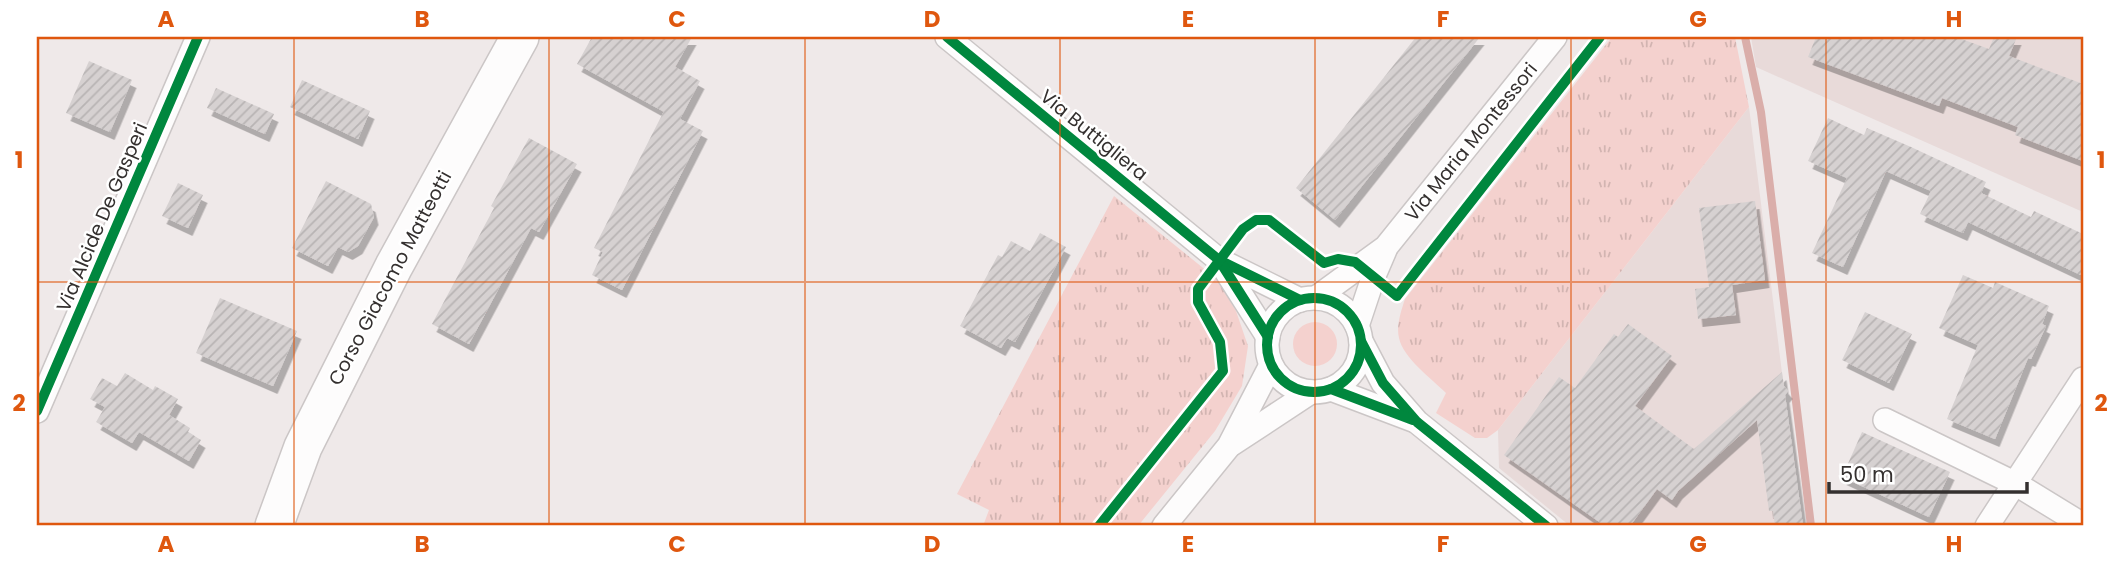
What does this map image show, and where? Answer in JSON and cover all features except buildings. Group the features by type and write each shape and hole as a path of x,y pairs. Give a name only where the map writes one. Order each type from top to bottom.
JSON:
{"main road":[{"name":"Corso Giacomo Matteotti","path":"274,526 303,447 387,278 520,37"}],"street":[{"name":"Via Alcide De Gasperi","path":"37,411 198,37"},
{"name":"Via Buttigliera","path":"947,37 1219,260 1308,299"},
{"name":"Via Maria Montessori","path":"1359,333 1373,278 1387,247 1555,37"},
{"name":"Via Maria Montessori","path":"1308,299 1387,247"},
{"name":"Via Buttigliera","path":"1219,260 1268,337"},
{"path":"1417,422 1321,391 1299,390 1287,384 1271,365 1267,351 1268,337 1278,314 1288,306 1308,299 1329,301 1340,306 1350,315 1383,383 1417,422 1546,526"},
{"path":"1229,446 1321,391 1344,381 1354,370 1360,356 1359,333"},
{"path":"1164,526 1229,446 1271,365"},
{"path":"1987,526 2083,379"},
{"path":"1885,420 2015,484 2083,525"}],"shaded area":[{"path":"1751,37 2083,37 2083,212 1756,67"},
{"path":"1749,107 1801,526 1570,526 1499,468 1498,430"}],"green space":[{"path":"1612,37 1735,37 1749,107 1498,430 1487,438 1475,438 1436,413 1446,393 1412,361 1402,346 1398,329 1405,299"},
{"path":"1114,196 1218,280 1236,311 1248,346 1242,386 1215,431 1138,526 983,526 989,510 957,494"},
{"path":"1315,322 1324,323 1331,328 1336,335 1336,353 1331,360 1324,365 1315,366 1306,365 1299,360 1294,353 1293,344 1294,335 1299,328 1306,323"}],"waterway":[{"path":"1745,37 1761,112 1811,526"}],"cycle path":[{"path":"37,411 198,37"},
{"path":"947,37 1219,260 1300,300"},
{"path":"1099,526 1223,371 1220,342 1198,302 1198,289 1243,229 1256,220 1269,220 1324,263 1338,259 1355,262 1397,296 1600,37"},
{"path":"1219,260 1268,337"},
{"path":"1314,298 1332,302 1347,312 1357,327 1361,345 1357,363 1347,378 1332,388 1314,392 1296,388 1281,378 1271,363 1267,345 1271,327 1281,312 1296,302 1314,298"},
{"path":"1361,341 1383,383 1417,422 1546,526"},
{"path":"1331,389 1413,420"}]}
